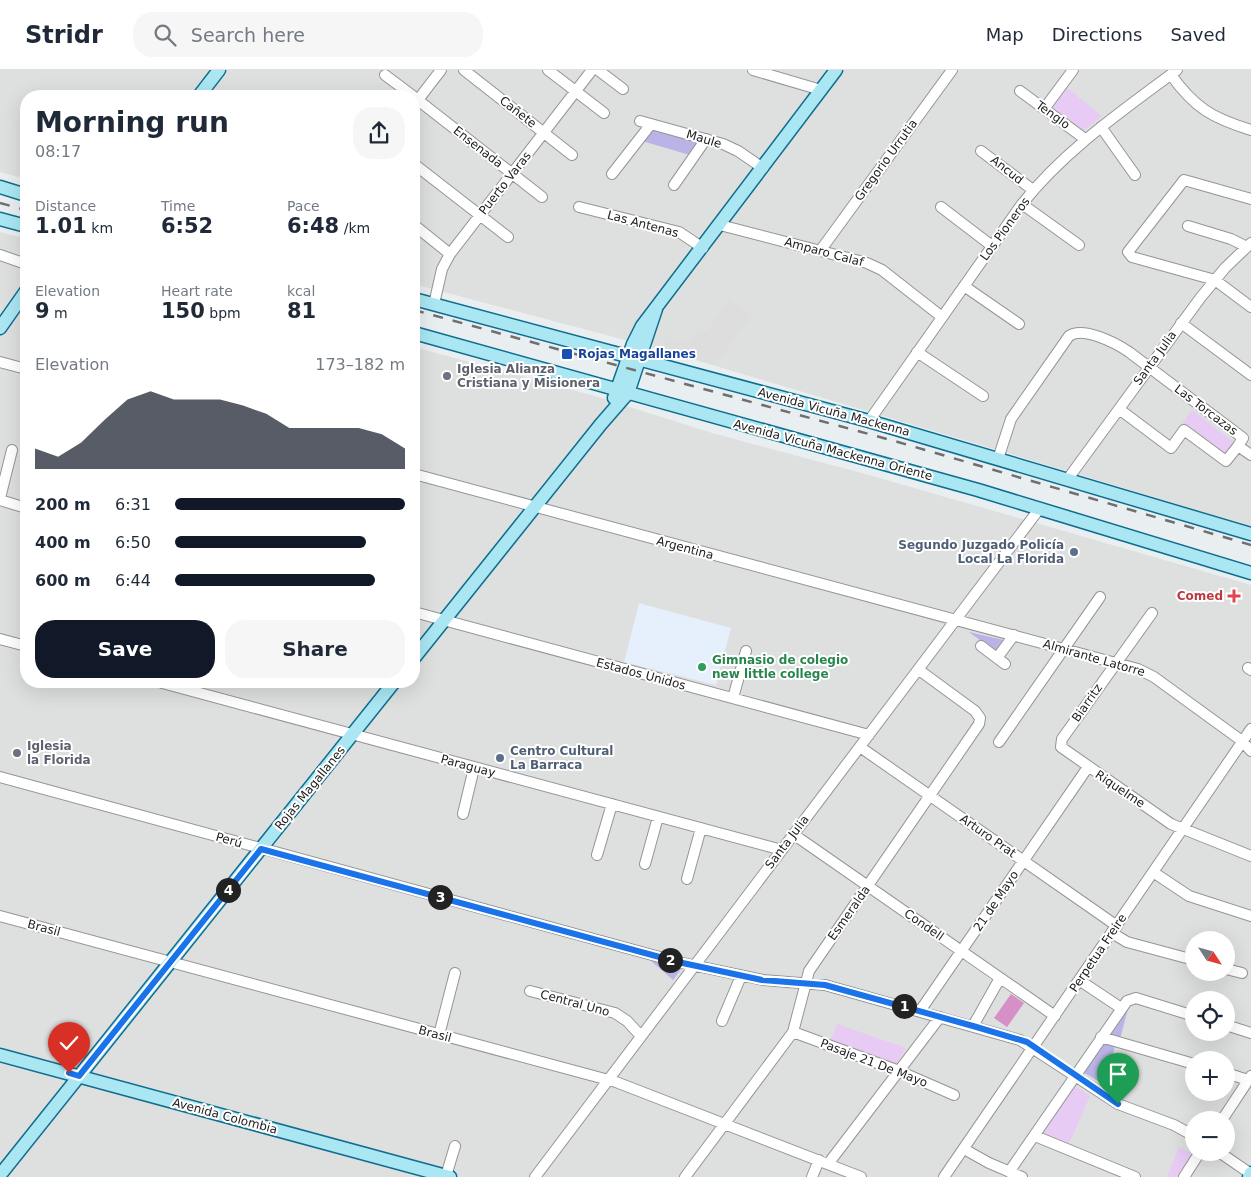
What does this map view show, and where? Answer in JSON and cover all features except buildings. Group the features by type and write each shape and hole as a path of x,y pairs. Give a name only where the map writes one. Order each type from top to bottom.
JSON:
{"main road":[{"path":"204,90 219,70"},
{"path":"420,650 601,424 623,391 634,358 656,309 836,70"},
{"path":"0,187 20,192"},
{"path":"0,219 20,224"},
{"path":"2,320 20,298"},
{"name":"Avenida Vicuña Mackenna","path":"420,300 869,421 1251,534"},
{"name":"Avenida Vicuña Mackenna Oriente","path":"420,336 1040,508 1251,573"},
{"name":"Rojas Magallanes","path":"0,1175 389,688"},
{"name":"Avenida Colombia","path":"0,1055 448,1176"},
{"path":"1248,1177 1251,1174"}],"street":[{"path":"420,93 441,70"},
{"name":"Cañete","path":"464,70 572,155"},
{"path":"548,70 604,113"},
{"name":"Puerto Varas","path":"434,304 442,269 450,254 592,70"},
{"path":"598,70 623,89"},
{"path":"753,70 821,90"},
{"name":"Gregorio Urrutia","path":"820,251 952,70"},
{"path":"1044,109 1072,70"},
{"path":"1174,72 1190,100 1203,111 1224,122 1251,130"},
{"name":"Los Pioneros","path":"869,421 1033,190 1085,139 1174,72"},
{"name":"Ensenada","path":"385,75 402,90"},
{"name":"Tenglo","path":"1020,91 1085,139"},
{"name":"Ensenada","path":"420,105 542,198"},
{"name":"Maule","path":"640,121 706,139 738,151 762,168"},
{"path":"612,174 651,124"},
{"path":"1100,127 1135,175"},
{"path":"674,185 706,139"},
{"name":"Ancud","path":"981,151 1033,190"},
{"path":"420,169 508,237"},
{"path":"1251,199 1184,180 1130,249 1129,254 1215,280 1251,308"},
{"path":"1022,204 1079,245"},
{"name":"Las Antenas","path":"579,207 679,232 702,248"},
{"path":"941,207 992,246"},
{"name":"Amparo Calaf","path":"720,225 874,266 942,317"},
{"path":"1188,226 1249,245"},
{"path":"420,230 450,254"},
{"name":"Santa Julia","path":"1067,480 1181,323 1215,280 1249,245"},
{"path":"0,255 20,262"},
{"path":"964,286 1018,324"},
{"path":"1181,323 1251,375"},
{"path":"998,459 1011,420 1072,335 1080,332 1111,341 1149,367"},
{"path":"918,352 983,396"},
{"path":"0,362 20,367"},
{"name":"Las Torcazas","path":"1149,367 1243,438 1238,446 1251,456"},
{"path":"1119,409 1171,448 1184,430 1226,461 1238,446"},
{"path":"12,450 0,499 20,506"},
{"name":"Argentina","path":"420,476 956,621"},
{"name":"Santa Julia","path":"535,1177 1040,508"},
{"path":"999,742 1100,597"},
{"name":"Biarritz","path":"1060,745 1062,739 1152,613"},
{"name":"Estados Unidos","path":"420,614 869,735"},
{"name":"Almirante Latorre","path":"956,621 1116,662 1150,674 1242,742 1251,751"},
{"path":"981,646 1001,661 1014,636"},
{"path":"0,639 20,644"},
{"path":"733,698 746,651"},
{"name":"Esmeralda","path":"685,1177 793,1032 804,983 809,971 977,727 980,718 975,711 919,670"},
{"name":"Paraguay","path":"181,688 782,850"},
{"name":"Perpetua Freire","path":"944,1177 1251,729"},
{"name":"Riquelme","path":"1060,745 1064,750 1171,824 1183,829 1192,830 1227,848 1251,856"},
{"name":"Arturo Prat","path":"860,747 1024,861 1114,929 1127,942 1185,958"},
{"name":"21 de Mayo","path":"920,1011 1088,767"},
{"path":"463,814 474,768"},
{"name":"Perú","path":"0,777 694,966 773,981 834,987 1024,1041 1118,1104 1185,1132"},
{"path":"598,856 612,804"},
{"path":"645,864 658,817"},
{"path":"687,879 700,828"},
{"name":"Condell","path":"793,834 1055,1016"},
{"path":"1153,872 1189,896 1251,916"},
{"name":"Brasil","path":"0,916 621,1083 861,1177"},
{"path":"1235,971 1242,973"},
{"path":"438,1035 455,973"},
{"path":"722,1021 741,976"},
{"path":"973,1026 1000,978"},
{"path":"1079,980 1121,1008"},
{"name":"Central Uno","path":"530,991 614,1013 626,1020 641,1036"},
{"path":"1010,1172 1127,1001 1136,998 1185,1013"},
{"path":"812,1177 899,1071 940,1017"},
{"path":"1235,1029 1251,1033"},
{"name":"Pasaje 21 De Mayo","path":"793,1032 899,1071 954,1095"},
{"path":"1101,1038 1185,1061"},
{"path":"1228,1111 1250,1078 1235,1075"},
{"path":"1035,1136 1135,1177"},
{"path":"448,1176 455,1146"},
{"path":"964,1149 1022,1177"},
{"path":"1184,1177 1194,1161"},
{"path":"1232,1161 1251,1174"}],"shaded area":[{"path":"0,70 1251,70 1251,526 659,349 420,286 420,90 20,90 20,177 0,172"},
{"path":"1066,87 1102,116 1082,132 1051,109"},
{"path":"651,128 699,142 690,155 642,141"},
{"path":"0,232 20,237 20,688 420,688 420,349 598,397 712,433 869,475 1251,585 1251,1177 0,1177"},
{"path":"729,299 752,315 715,365 659,349 667,339 690,342 699,330 706,332"},
{"path":"1192,410 1235,443 1225,456 1182,424"},
{"path":"639,603 731,628 716,685 624,662"},
{"path":"969,632 1008,641 996,652"},
{"path":"650,960 682,968 673,980"},
{"path":"1011,994 1024,1003 1007,1027 994,1018"},
{"path":"1129,1005 1120,1039 1105,1035"},
{"path":"837,1024 906,1048 894,1067 830,1042"},
{"path":"1102,1042 1115,1046 1110,1064 1130,1070 1125,1092 1103,1084 1083,1072"},
{"path":"1074,1085 1090,1096 1068,1146 1043,1134"},
{"path":"1179,1147 1185,1150 1185,1161 1190,1161 1180,1177 1167,1177"}],"railway":[{"path":"0,203 20,208"},
{"path":"420,312 898,442 1251,545"}],"place":[{"name":"Rojas Magallanes","path":"567,354"},
{"name":"Iglesia Alianza Cristiana y Misionera","path":"447,376"},
{"name":"Segundo Juzgado Policía Local La Florida","path":"1074,552"},
{"name":"Comed","path":"1234,596"},
{"name":"Gimnasio de colegio new little college","path":"702,667"},
{"name":"Iglesia la Florida","path":"17,753"},
{"name":"Centro Cultural La Barraca","path":"500,758"}],"route":[{"path":"69,1073 79,1076 261,849 678,962 762,980 816,983 834,987 1027,1042 1118,1104"}]}
